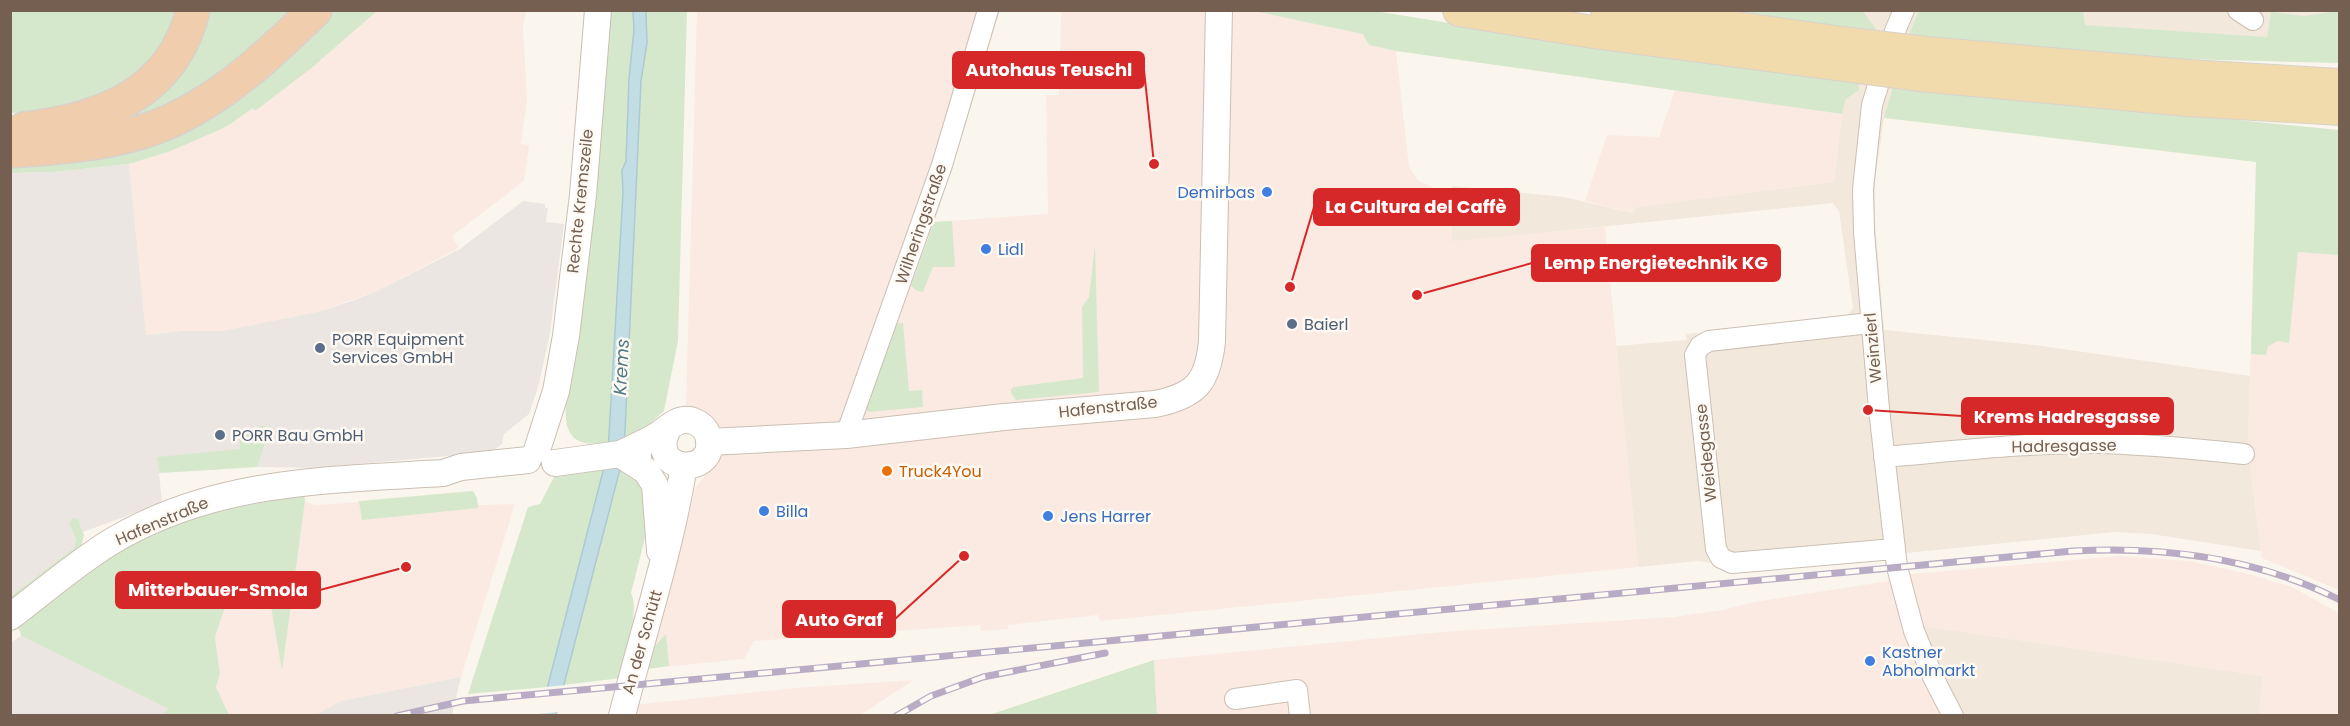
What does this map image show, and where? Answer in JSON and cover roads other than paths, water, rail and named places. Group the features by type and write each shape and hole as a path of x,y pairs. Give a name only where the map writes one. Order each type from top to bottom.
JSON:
{"highway":[{"path":"10,130 59,125 80,120 131,98 161,73 177,51 193,10"},
{"path":"10,151 111,139 176,119 234,84 315,10"}],"main road":[{"path":"1459,10 1593,32 1847,54 2187,99 2340,110"},
{"path":"1607,10 1847,54"},
{"path":"1923,64 2340,85"}],"street":[{"name":"Rechte Kremszeile","path":"544,460 561,410 556,391 566,336 582,195 598,10"},
{"name":"Wilheringstraße","path":"846,435 942,165 988,10"},
{"name":"Hafenstraße","path":"10,617 109,544 144,525 186,507 229,494 287,484 443,473 460,467 620,454 665,453 679,421 694,421 701,425 707,433 709,442 846,435 1176,400 1191,392 1204,377 1210,359 1212,341 1219,10"},
{"name":"Weinzierl","path":"1904,10 1895,31 1872,105 1866,143 1863,189 1870,323 1894,549 1900,584 1914,631 1933,677 1953,716"},
{"name":"Weidegasse","path":"1870,323 1709,341 1700,346 1695,355 1716,549 1721,558 1732,563 1894,549"},
{"path":"665,453 694,465 708,452 709,442"},
{"name":"Hadresgasse","path":"1884,457 1980,448 2101,443 2244,454"},
{"name":"An der Schütt","path":"662,569 656,513 657,493 665,453"},
{"name":"An der Schütt","path":"622,716 662,569 665,453"},
{"path":"1235,699 1297,690 1300,716"}],"water":[{"name":"Krems","path":"633,11 646,11 647,43 641,81 624,454 556,715 540,716 608,452 623,193 622,170 626,161 629,79 634,30"}],"railway":[{"path":"397,716 463,701 2073,551 2142,551 2210,558 2276,574 2340,600"},
{"path":"896,716 931,696 983,677 1105,653"}],"place":[{"name":"Autohaus Teuschl","path":"1154,164"},
{"name":"Demirbas","path":"1267,192"},
{"name":"Lidl","path":"986,249"},
{"name":"La Cultura del Caffè","path":"1290,287"},
{"name":"Lemp Energietechnik KG","path":"1417,295"},
{"name":"Baierl","path":"1292,324"},
{"name":"PORR Equipment Services GmbH","path":"320,348"},
{"name":"Krems Hadresgasse","path":"1868,410"},
{"name":"PORR Bau GmbH","path":"220,435"},
{"name":"Truck4You","path":"887,471"},
{"name":"Billa","path":"764,511"},
{"name":"Jens Harrer","path":"1048,516"},
{"name":"Auto Graf","path":"964,556"},
{"name":"Mitterbauer-Smola","path":"406,567"},
{"name":"Kastner Abholmarkt","path":"1870,661"}]}
